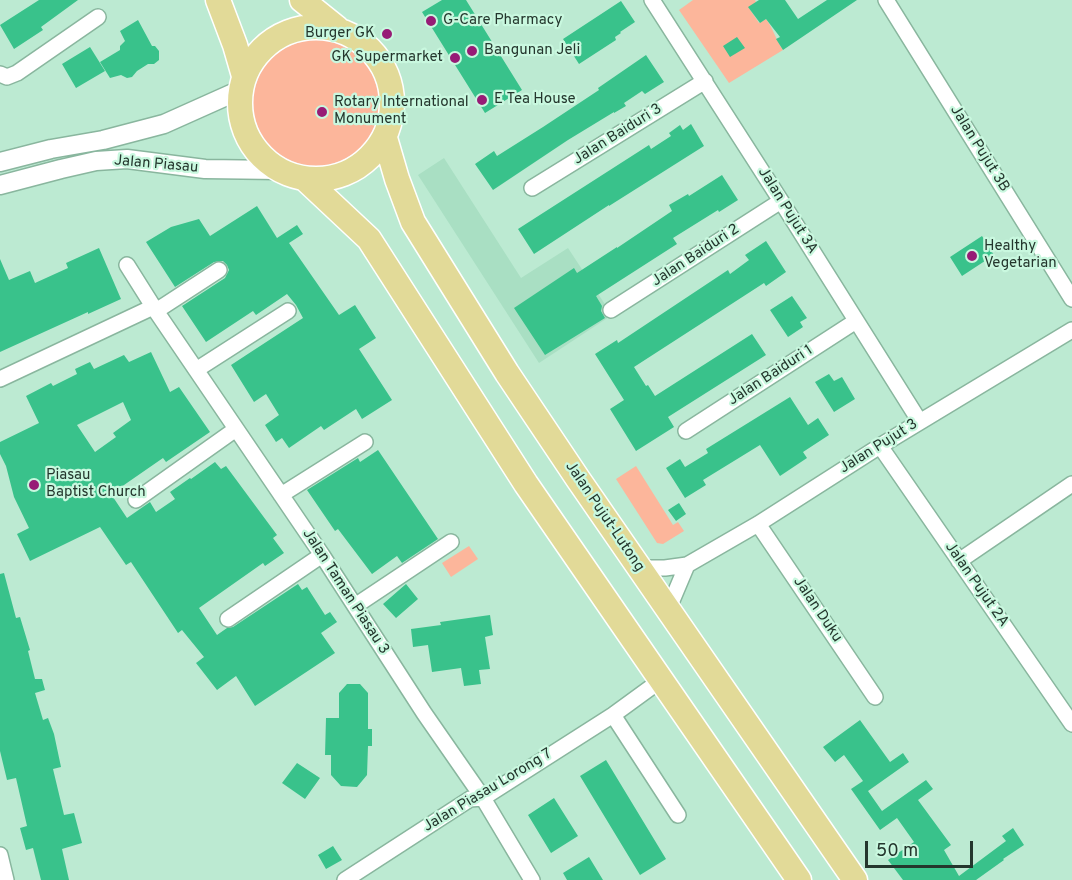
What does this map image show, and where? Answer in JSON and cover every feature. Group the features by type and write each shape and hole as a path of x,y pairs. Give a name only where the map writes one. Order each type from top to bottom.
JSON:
{"highway":[{"path":"218,0 235,45 242,83 241,122 255,150 279,170 305,179 329,178 351,171 371,157 385,138 392,119 393,98 388,75 376,54 358,38 337,28 302,0"},
{"path":"242,83 259,51 281,34 308,26 337,28"},
{"name":"Jalan Pujut-Lutong","path":"385,138 397,180 413,222 507,373 855,880"},
{"path":"305,179 369,238 526,484 799,880"}],"street":[{"name":"Jalan Pujut 3A","path":"652,0 920,422"},
{"name":"Jalan Pujut 3B","path":"886,0 1072,299"},
{"path":"3,76 17,73 98,17"},
{"name":"Jalan Baiduri 3","path":"532,188 705,81"},
{"name":"Jalan Piasau","path":"0,162 51,149 103,140 164,124 242,83"},
{"name":"Jalan Piasau","path":"0,185 96,161 127,159 205,169 279,170"},
{"name":"Jalan Baiduri 2","path":"611,310 781,201"},
{"name":"Jalan Taman Piasau 3","path":"127,265 322,555 424,713 483,798 532,880"},
{"path":"0,379 155,309 219,270"},
{"path":"196,370 288,311"},
{"name":"Jalan Baiduri 1","path":"686,431 856,321"},
{"name":"Jalan Pujut 3","path":"639,568 687,565 758,524 880,446 1072,330"},
{"path":"136,500 236,429"},
{"path":"281,495 365,442"},
{"name":"Jalan Pujut 2A","path":"880,446 1072,724"},
{"path":"959,561 1072,484"},
{"name":"Jalan Duku","path":"758,524 875,697"},
{"path":"354,606 452,542"},
{"path":"228,619 322,555"},
{"path":"668,610 687,565"},
{"name":"Jalan Piasau Lorong 7","path":"345,880 470,799 483,798 613,715 661,681"},
{"path":"613,715 678,815"},
{"path":"0,855 6,880"}],"shaded area":[{"path":"693,0 755,0 756,2 749,8 759,23 766,19 783,50 729,83 679,10"},
{"path":"316,40 340,45 361,58 374,79 379,103 374,127 361,148 340,161 316,166 292,161 271,148 258,127 253,103 258,79 271,58 292,45"},
{"path":"444,158 521,278 568,248 612,315 539,363 418,175"},
{"path":"636,466 673,525 678,522 684,531 663,544 657,543 616,479"},
{"path":"469,546 478,559 451,577 442,563"}],"building":[{"path":"39,0 78,0 41,27 43,30 14,49 0,25"},
{"name":"Bangunan Jeli","path":"442,0 466,0 522,90 485,113 422,12"},
{"path":"759,0 785,0 798,19 827,0 857,0 783,50 776,39 780,37 766,19 760,23 748,7"},
{"path":"621,1 635,22 620,32 615,37 616,40 579,64 563,39"},
{"path":"138,20 152,46 159,51 159,60 154,64 148,64 132,77 127,78 121,75 110,78 100,62 120,50 120,46 125,41 120,31"},
{"path":"737,37 745,48 730,57 723,46"},
{"path":"90,47 105,71 76,88 62,64"},
{"path":"646,55 664,82 645,94 642,91 624,103 626,106 568,140 493,190 475,164 494,151 497,156 543,127"},
{"path":"691,124 704,146 534,254 518,229 649,145 651,149 671,136 669,133 680,125 683,130"},
{"path":"722,175 738,200 673,238 677,244 596,296 605,318 545,355 514,308 574,268 577,273 617,248 672,211 669,205 688,194 689,196"},
{"path":"257,206 277,238 297,225 303,234 289,243 339,315 355,305 376,338 359,349 392,400 362,419 356,409 324,430 321,426 289,448 282,438 276,442 265,425 279,415 266,394 254,402 231,365 303,318 296,305 287,294 256,315 253,311 206,342 182,306 225,278 229,270 227,265 223,261 214,262 175,287 146,242 171,227 199,219 210,236"},
{"name":"Healthy Vegetarian","path":"982,236 994,255 962,276 950,257"},
{"path":"766,241 786,272 766,286 764,283 634,367 655,396 752,334 766,355 668,417 674,427 636,451 610,409 624,400 595,354 617,340 618,343 728,270 730,274 749,260 745,255"},
{"path":"99,248 121,299 0,352 0,259 9,280 30,271 35,283 68,268 66,263"},
{"path":"792,296 807,318 800,322 803,327 788,337 770,310"},
{"path":"151,352 170,392 179,387 210,432 166,462 163,458 111,494 127,518 150,502 156,512 175,499 170,492 215,462 221,469 226,466 277,535 273,538 284,553 265,566 263,563 199,608 217,635 298,584 302,590 307,587 325,615 330,612 337,622 321,633 335,653 255,706 236,676 217,690 196,663 204,657 182,630 178,633 131,562 126,565 100,527 30,561 17,534 29,528 14,497 6,466 0,454 0,442 39,423 26,396 51,383 53,386 77,374 75,369 90,362 94,369 124,355 129,362","holes":["123,402 131,420 113,433 116,437 95,452 77,425"]},
{"path":"829,374 834,381 842,377 855,399 834,412 815,382"},
{"path":"790,397 808,425 818,418 829,435 803,452 807,458 780,476 760,445 703,480 706,485 685,498 666,468 680,459 685,467 708,453 706,449"},
{"path":"378,450 438,539 402,563 397,556 372,574 338,529 335,531 307,490 358,458 360,462"},
{"path":"679,503 686,514 676,521 668,510"},
{"path":"4,573 16,618 20,617 30,650 28,651 35,679 42,679 45,690 35,693 43,720 48,718 54,734 61,767 53,769 64,815 74,813 82,843 62,849 69,880 41,880 33,848 26,850 20,828 27,826 16,778 7,780 0,751 0,574"},
{"path":"406,584 418,599 396,618 383,604"},
{"path":"490,615 493,635 485,637 490,669 479,670 481,684 464,686 461,668 432,672 428,645 413,647 411,629 441,625 440,622"},
{"path":"347,684 360,684 368,693 368,729 372,729 372,746 368,746 367,775 357,787 341,786 331,775 331,755 325,755 326,718 339,718 339,693"},
{"path":"860,720 890,762 903,753 909,762 868,791 882,811 926,780 933,789 918,800 951,845 944,850 959,876 1006,841 1002,836 1013,828 1024,845 976,880 903,880 888,860 914,842 897,818 880,830 851,789 863,781 844,755 835,762 823,747"},
{"path":"606,760 666,859 640,875 580,776"},
{"path":"297,763 320,778 305,799 282,783"},
{"path":"554,798 578,836 551,853 528,815"},
{"path":"333,846 342,860 326,869 318,855"},
{"path":"589,857 603,880 567,880 563,873"}],"place":[{"name":"G-Care Pharmacy","path":"431,21"},
{"name":"Burger GK","path":"387,34"},
{"name":"Bangunan Jeli","path":"472,51"},
{"name":"GK Supermarket","path":"455,58"},
{"name":"E Tea House","path":"482,100"},
{"name":"Rotary International Monument","path":"322,112"},
{"name":"Healthy Vegetarian","path":"972,256"},
{"name":"Piasau Baptist Church","path":"34,485"}]}
